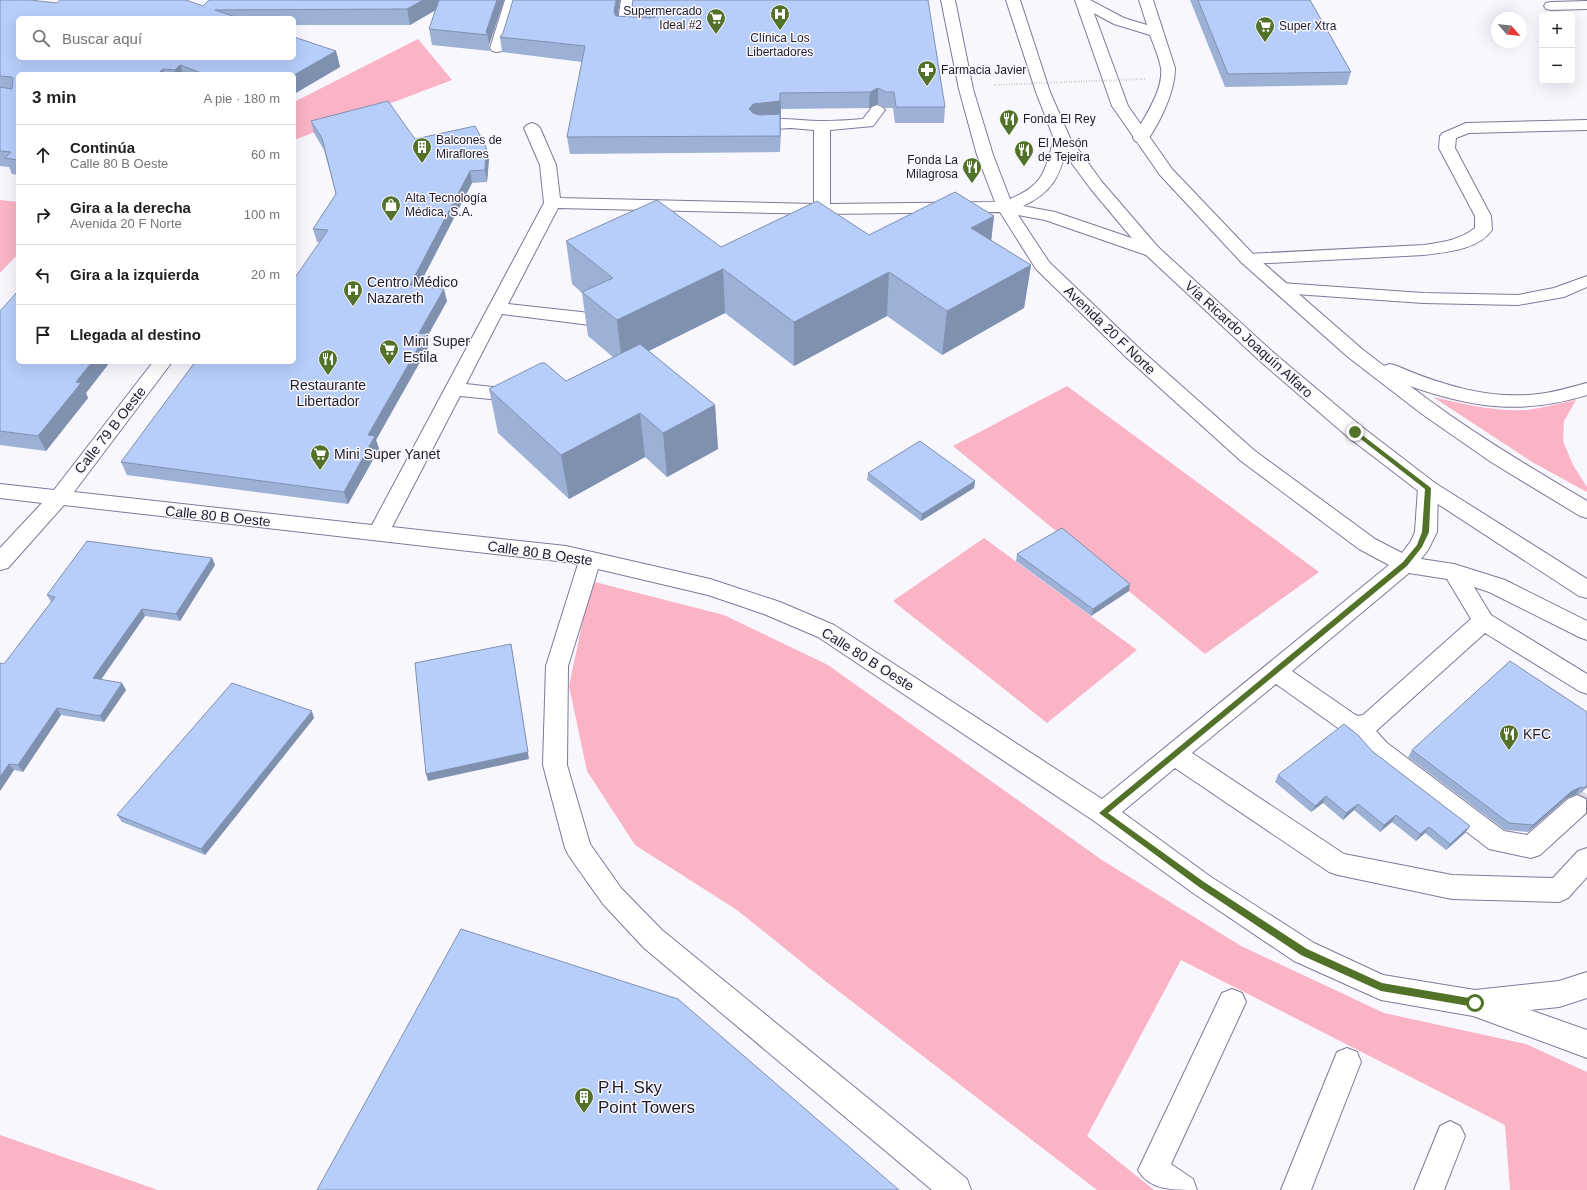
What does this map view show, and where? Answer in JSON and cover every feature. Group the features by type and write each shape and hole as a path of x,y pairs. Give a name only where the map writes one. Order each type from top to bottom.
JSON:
{"street":[{"path":"497,48 512,0"},
{"path":"628,0 624,28 651,28"},
{"name":"Avenida 20 F Norte","path":"948,0 966,89 985,155 1005,207 1042,265 1140,360 1248,456 1367,544 1405,564 1454,572 1498,586 1587,631"},
{"name":"Vía Ricardo Joaquín Alfaro","path":"1013,0 1043,92 1062,139 1096,185 1152,251 1268,358 1355,432 1428,488 1587,590"},
{"path":"1082,0 1119,21 1155,32"},
{"path":"1082,0 1120,106 1166,172 1248,259 1355,353 1429,410 1498,457 1587,511"},
{"path":"1141,138 1166,88 1169,78 1168,68 1155,32 1146,0"},
{"path":"1551,6 1587,5"},
{"path":"759,125 792,124 822,126 868,123 877,110"},
{"path":"1248,259 1416,250 1452,246 1472,239 1484,230 1483,216 1447,148 1448,136 1466,128 1587,125"},
{"path":"822,126 822,209"},
{"path":"378,534 552,203 548,165 532,128"},
{"path":"1005,207 1026,197 1044,185 1051,173 1062,139"},
{"path":"552,203 822,209 1005,207 1049,216 1152,251"},
{"path":"1281,288 1423,298 1518,300 1558,293 1587,281"},
{"path":"497,308 590,319"},
{"path":"1355,353 1411,379 1472,397 1498,400 1537,401 1572,395 1587,389"},
{"name":"Calle 79 B Oeste","path":"0,562 58,499 161,364"},
{"path":"454,389 534,398"},
{"path":"1103,813 1405,564 1420,545 1426,532 1428,488"},
{"name":"Calle 80 B Oeste","path":"0,491 58,499 566,554 710,587 772,608 826,631 1103,813 1202,885 1304,952 1381,987 1475,1003 1558,994 1587,985"},
{"path":"590,560 557,666 555,765 578,848 612,896 653,939 956,1190"},
{"path":"1454,572 1483,621 1587,685"},
{"path":"1357,726 1370,723 1483,621"},
{"path":"1275,671 1346,721 1357,726 1378,750 1498,841 1531,847 1577,806"},
{"path":"1174,754 1338,864 1452,887 1559,890 1587,859"},
{"path":"1182,1190 1153,1170 1232,1002"},
{"path":"1475,1003 1587,1044"},
{"path":"1296,1190 1347,1062"},
{"path":"1429,1190 1450,1136"}],"path":[{"path":"994,85 1145,79"}],"shaded area":[{"path":"418,39 452,80 296,139 296,101"},
{"path":"0,200 16,202 16,256 0,273"},
{"path":"1067,386 1319,572 1205,654 953,446"},
{"path":"1433,397 1480,407 1503,410 1527,410 1576,400 1564,421 1563,441 1573,465 1587,487 1587,492 1532,462"},
{"path":"984,538 1137,650 1047,723 893,601"},
{"path":"591,581 724,615 828,665 1102,860 1241,946 1384,1013 1526,1044 1587,1072 1587,1190 1510,1190 1505,1125 1181,960 1087,1136 1154,1190 1097,1190 824,980 737,910 635,845 587,771 569,686"},
{"path":"0,1135 158,1190 0,1190"}],"building":[{"path":"0,0 30,0 57,3 60,0 186,0 203,6 209,0 423,0 407,9 215,10 233,16 16,16 16,60 296,60 296,38 336,51 296,74 296,72 199,72 180,65 175,70 163,69 160,72 16,72 16,160 5,158 11,152 0,151 0,87 12,89 13,78 0,76"},
{"path":"439,0 497,0 486,32 488,35 429,29"},
{"path":"513,0 616,0 614,12 616,16 650,18 655,17 658,13 655,8 632,7 633,0 928,0 945,107 896,107 894,92 886,92 878,88 870,92 780,93 780,101 753,104 749,109 753,113 759,115 780,114 780,136 567,137 585,46 500,37 503,33"},
{"name":"Super Xtra","path":"1198,0 1310,0 1351,72 1228,74"},
{"path":"388,101 415,139 475,126 486,147 485,170 470,171 410,285 444,289 419,333 426,334 368,435 375,436 344,492 121,462 194,364 296,364 296,276 328,230 313,229 336,194 322,138 311,121"},
{"path":"955,192 994,216 971,228 1031,265 947,311 889,272 794,322 723,269 617,320 582,292 613,278 566,241 657,200 721,247 817,201 869,235"},
{"path":"16,293 16,364 90,364 76,382 81,383 38,436 0,431 0,311"},
{"path":"640,344 715,405 663,433 640,413 561,455 489,389 541,363 545,363 566,381"},
{"path":"920,441 975,481 922,514 868,473"},
{"path":"1062,528 1130,584 1093,609 1017,554"},
{"path":"87,541 212,558 176,614 142,609 93,678 122,683 100,716 57,708 18,765 9,764 0,777 0,663 4,664 55,597 47,595"},
{"path":"511,644 528,752 426,774 415,663"},
{"name":"KFC","path":"1510,661 1587,712 1587,785 1584,788 1581,787 1572,791 1533,825 1509,823 1412,750"},
{"path":"232,683 312,711 201,849 117,815"},
{"path":"1344,724 1358,735 1372,751 1470,826 1450,844 1429,827 1420,834 1396,815 1384,825 1358,804 1346,813 1326,796 1315,806 1278,775"},
{"name":"P.H. Sky Point Towers","path":"461,929 678,999 899,1190 317,1190"}],"tunnel":[{"path":"1577,806 1587,795"}],"place":[{"name":"Clínica Los Libertadores","path":"780,31"},
{"name":"Supermercado Ideal #2","path":"716,35"},
{"name":"Super Xtra","path":"1265,43"},
{"name":"Farmacia Javier","path":"927,87"},
{"name":"Fonda El Rey","path":"1009,136"},
{"name":"Balcones de Miraflores","path":"422,164"},
{"name":"El Mesón de Tejeira","path":"1024,167"},
{"name":"Fonda La Milagrosa","path":"972,184"},
{"name":"Alta Tecnología Médica, S.A.","path":"391,222"},
{"name":"Centro Médico Nazareth","path":"353,307"},
{"name":"Mini Super Estila","path":"389,366"},
{"name":"Restaurante Libertador","path":"328,376"},
{"name":"Mini Super Yanet","path":"320,471"},
{"name":"KFC","path":"1509,751"},
{"name":"P.H. Sky Point Towers","path":"584,1114"}],"route":[{"path":"1355,432 1428,488 1426,532 1420,545 1405,564 1103,813 1202,885 1304,952 1381,987 1475,1003"}]}
